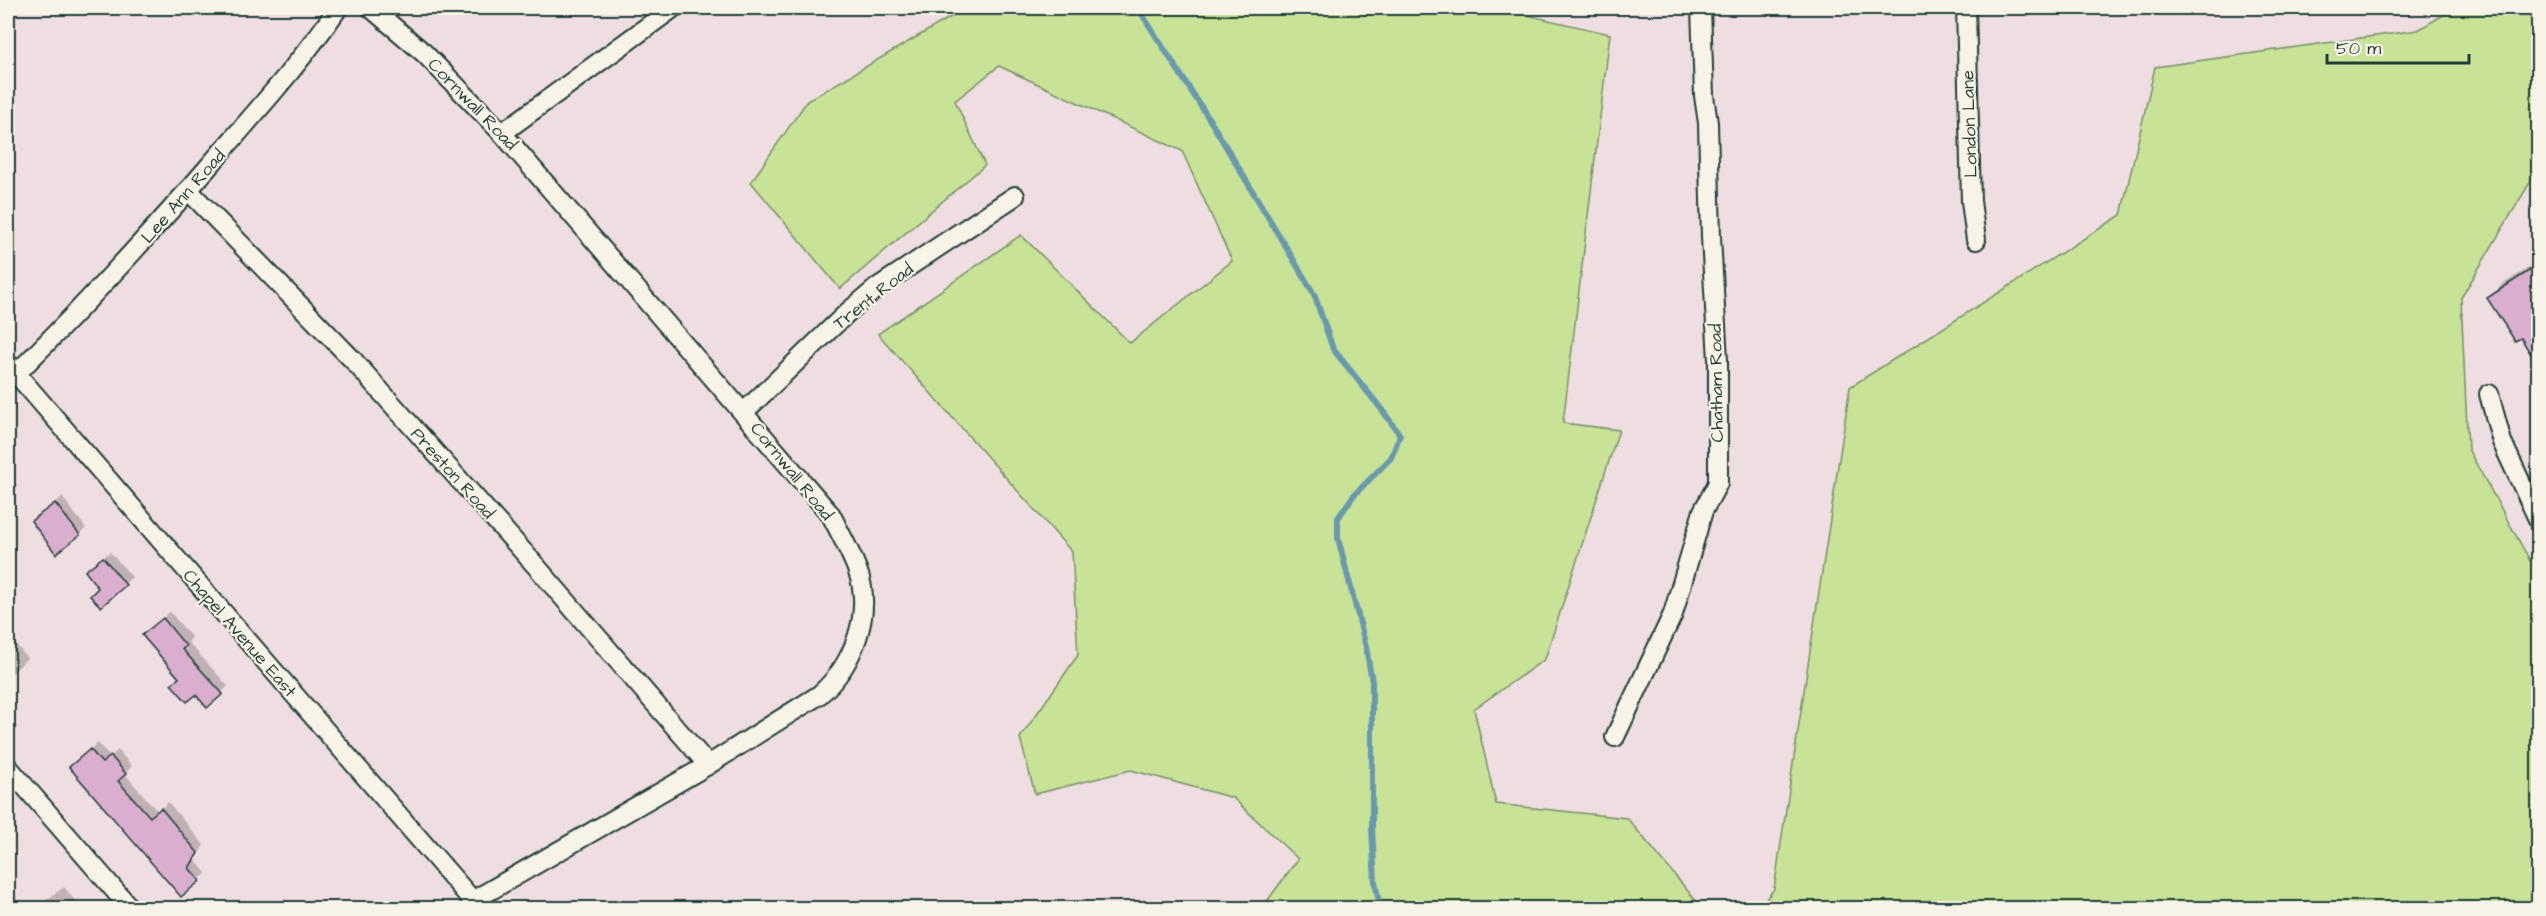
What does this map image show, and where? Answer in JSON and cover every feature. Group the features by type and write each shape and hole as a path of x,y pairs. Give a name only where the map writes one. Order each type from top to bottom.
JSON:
{"street":[{"name":"Lee Ann Road","path":"12,369 95,295 310,50 338,8"},
{"name":"Cornwall Road","path":"371,8 424,52 502,133 831,515 858,571 862,596 861,625 854,651 832,685 708,765 476,905"},
{"path":"502,133 673,8"},
{"name":"Chatham Road","path":"1615,737 1673,614 1703,511 1718,483 1718,360 1701,8"},
{"name":"London Lane","path":"1966,8 1971,201 1976,240"},
{"name":"Preston Road","path":"188,190 352,359 536,566 708,765"},
{"name":"Trent Road","path":"744,412 848,312 878,287 1015,196"},
{"name":"Chapel Avenue East","path":"12,369 476,905"},
{"path":"2489,394 2502,442 2538,519"},
{"path":"8,768 130,909"}],"green space":[{"path":"966,8 1496,8 1610,34 1563,423 1619,430 1545,659 1474,709 1496,804 1627,818 1702,908 1262,908 1298,859 1233,798 1131,770 1035,794 1020,738 1078,655 1072,552 878,334 1021,235 1130,343 1232,261 1182,151 999,66 955,101 985,165 840,289 751,182 807,101"},
{"path":"2455,8 2538,8 2538,169 2461,298 2468,449 2538,575 2538,908 1759,908 1774,889 1850,387 2121,215 2155,67 2418,30"}],"building":[{"path":"2538,265 2538,366 2521,338 2515,341 2487,298"},
{"path":"55,503 80,535 56,554 31,521"},
{"path":"103,557 126,585 101,607 90,596 98,588 85,571"},
{"path":"163,618 186,646 182,649 223,694 207,708 196,695 187,702 171,684 179,678 142,635"},
{"path":"90,749 102,763 111,756 126,774 118,781 150,817 161,808 198,853 189,868 200,881 181,897 69,767"}],"waterway":[{"path":"1138,8 1213,125 1314,294 1333,349 1400,435 1391,458 1354,495 1338,518 1338,538 1366,647 1372,682 1372,828 1375,882 1380,908"}]}
